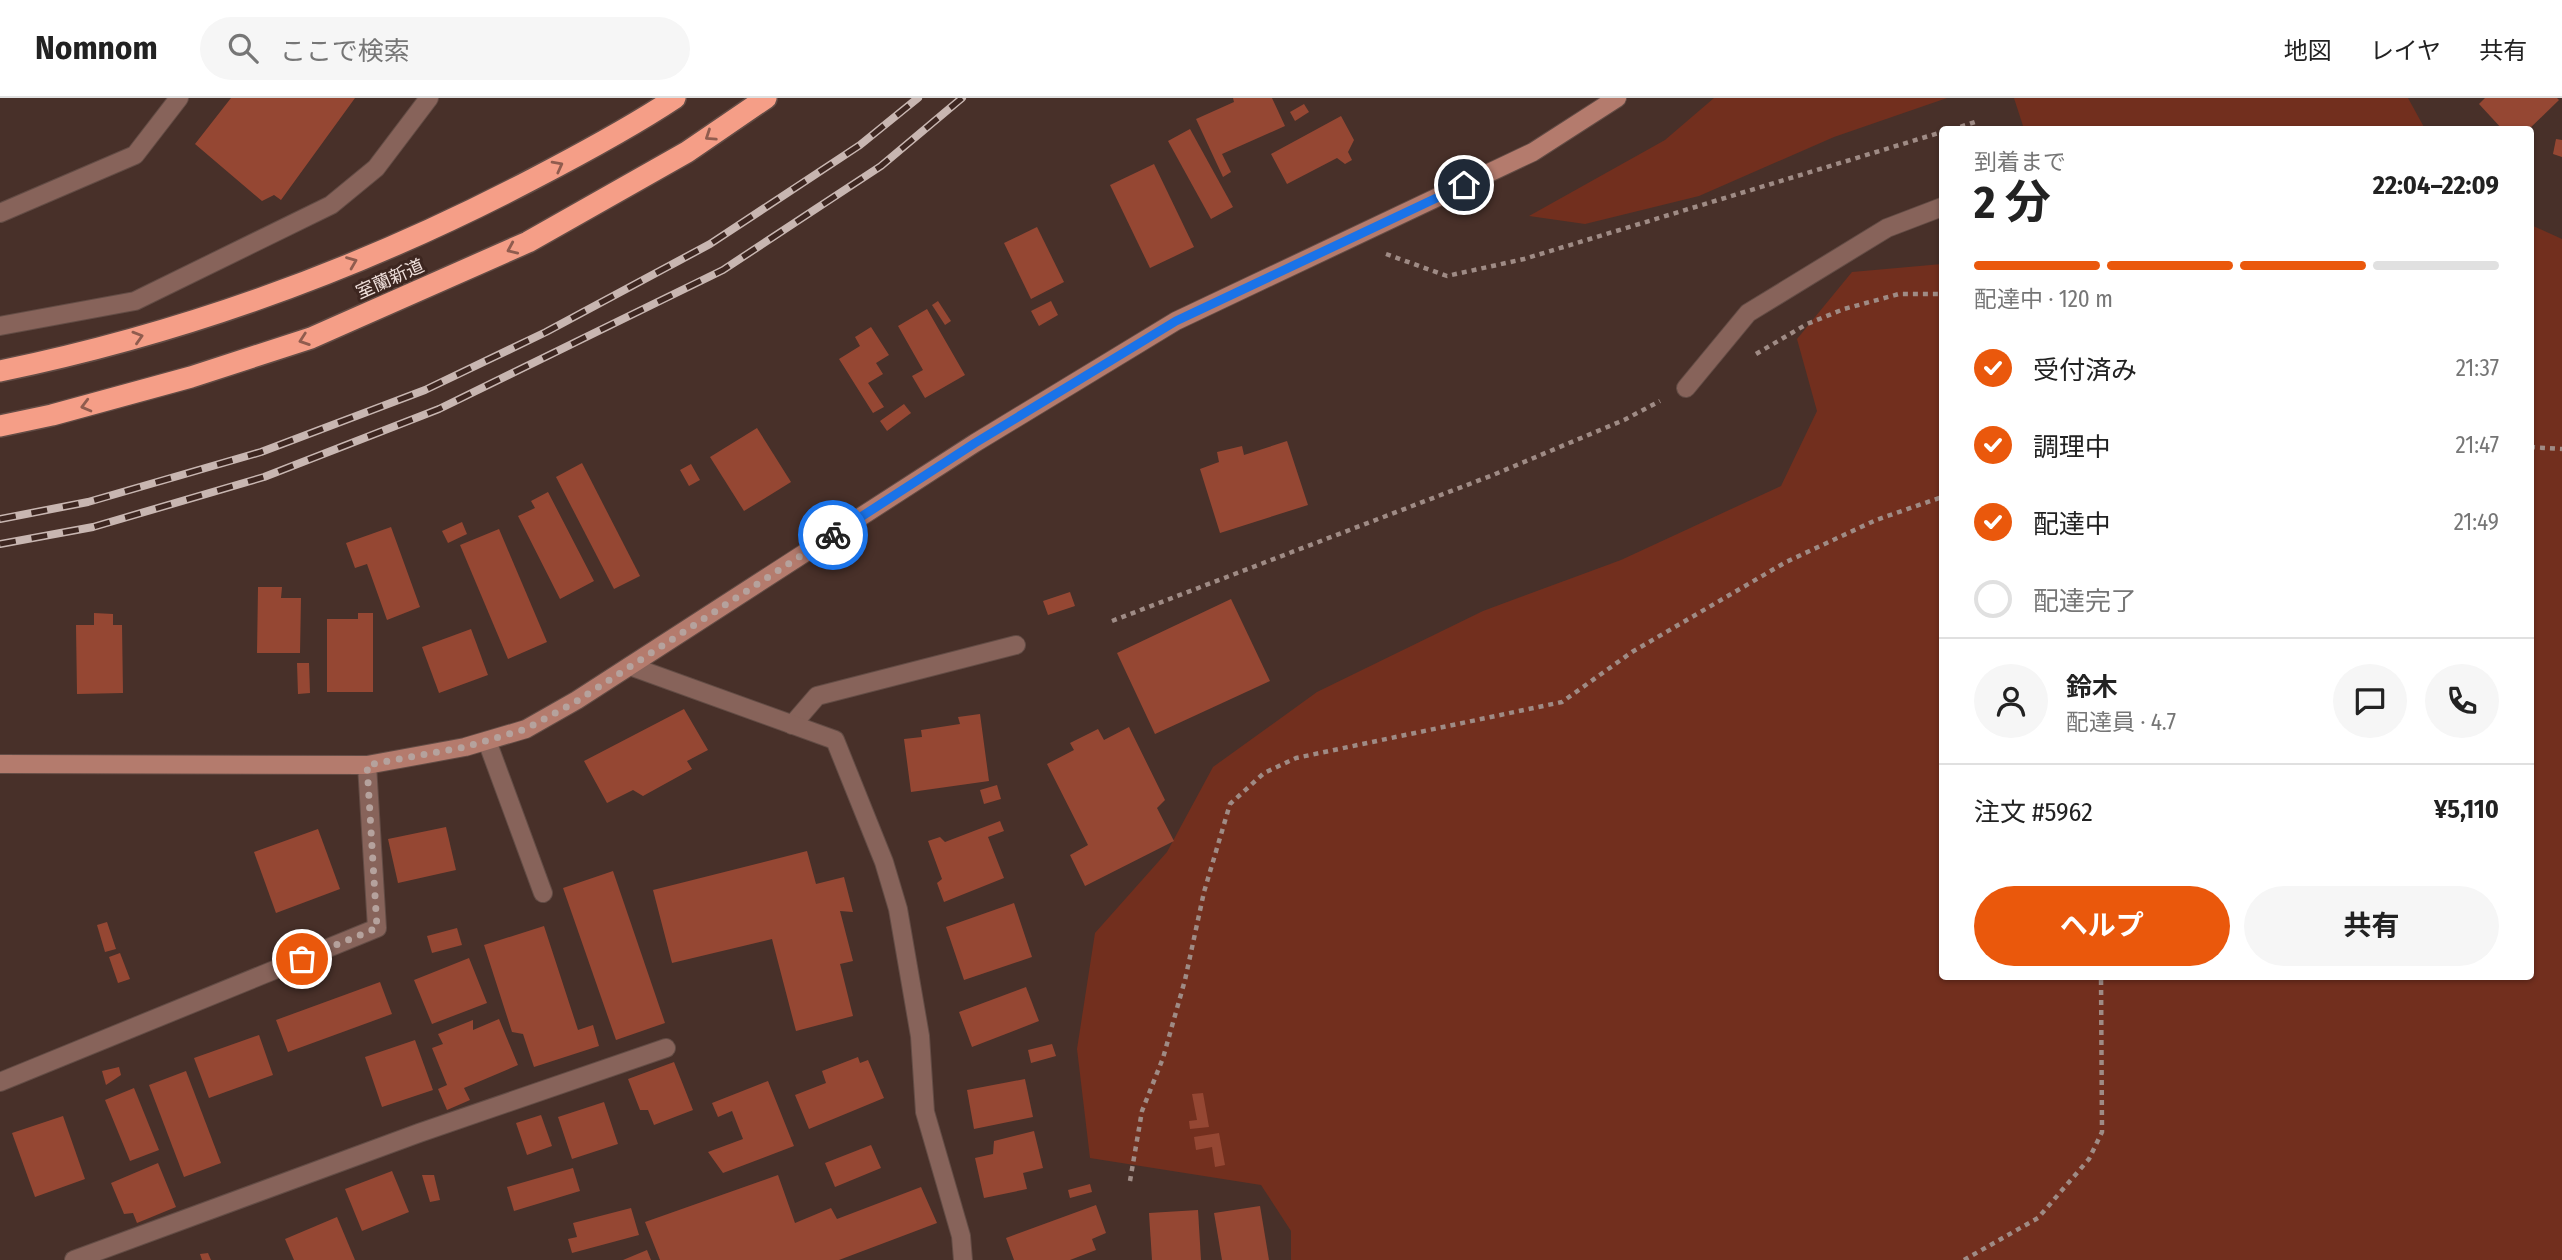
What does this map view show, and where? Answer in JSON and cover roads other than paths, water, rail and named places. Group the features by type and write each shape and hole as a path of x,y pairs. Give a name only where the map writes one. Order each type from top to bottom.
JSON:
{"highway":[{"name":"室蘭新道","path":"0,371 114,344 275,294 404,241 493,200 573,158 676,98"},
{"name":"室蘭新道","path":"0,426 52,415 191,377 311,338 528,242 687,152 766,98"}],"street":[{"path":"0,213 135,155 179,98"},
{"path":"0,764 367,765 487,741 526,729 577,701 975,443 1176,321 1533,152 1617,98"},
{"path":"0,326 135,301 331,205 376,168 420,103"},
{"path":"1686,388 1748,313 1887,228 1939,208"},
{"path":"792,725 817,696 1016,645"},
{"path":"630,666 835,740 884,862 898,909 920,1036 925,1112 961,1236 964,1260"},
{"path":"487,741 543,893"},
{"path":"0,1082 377,928 367,765"},
{"path":"74,1260 419,1133 666,1048"}],"railway":[{"path":"0,519 88,502 261,452 425,390 546,332 710,244 860,145 918,98"},
{"path":"0,544 93,527 264,477 439,409 723,270 881,166 962,98"}]}
